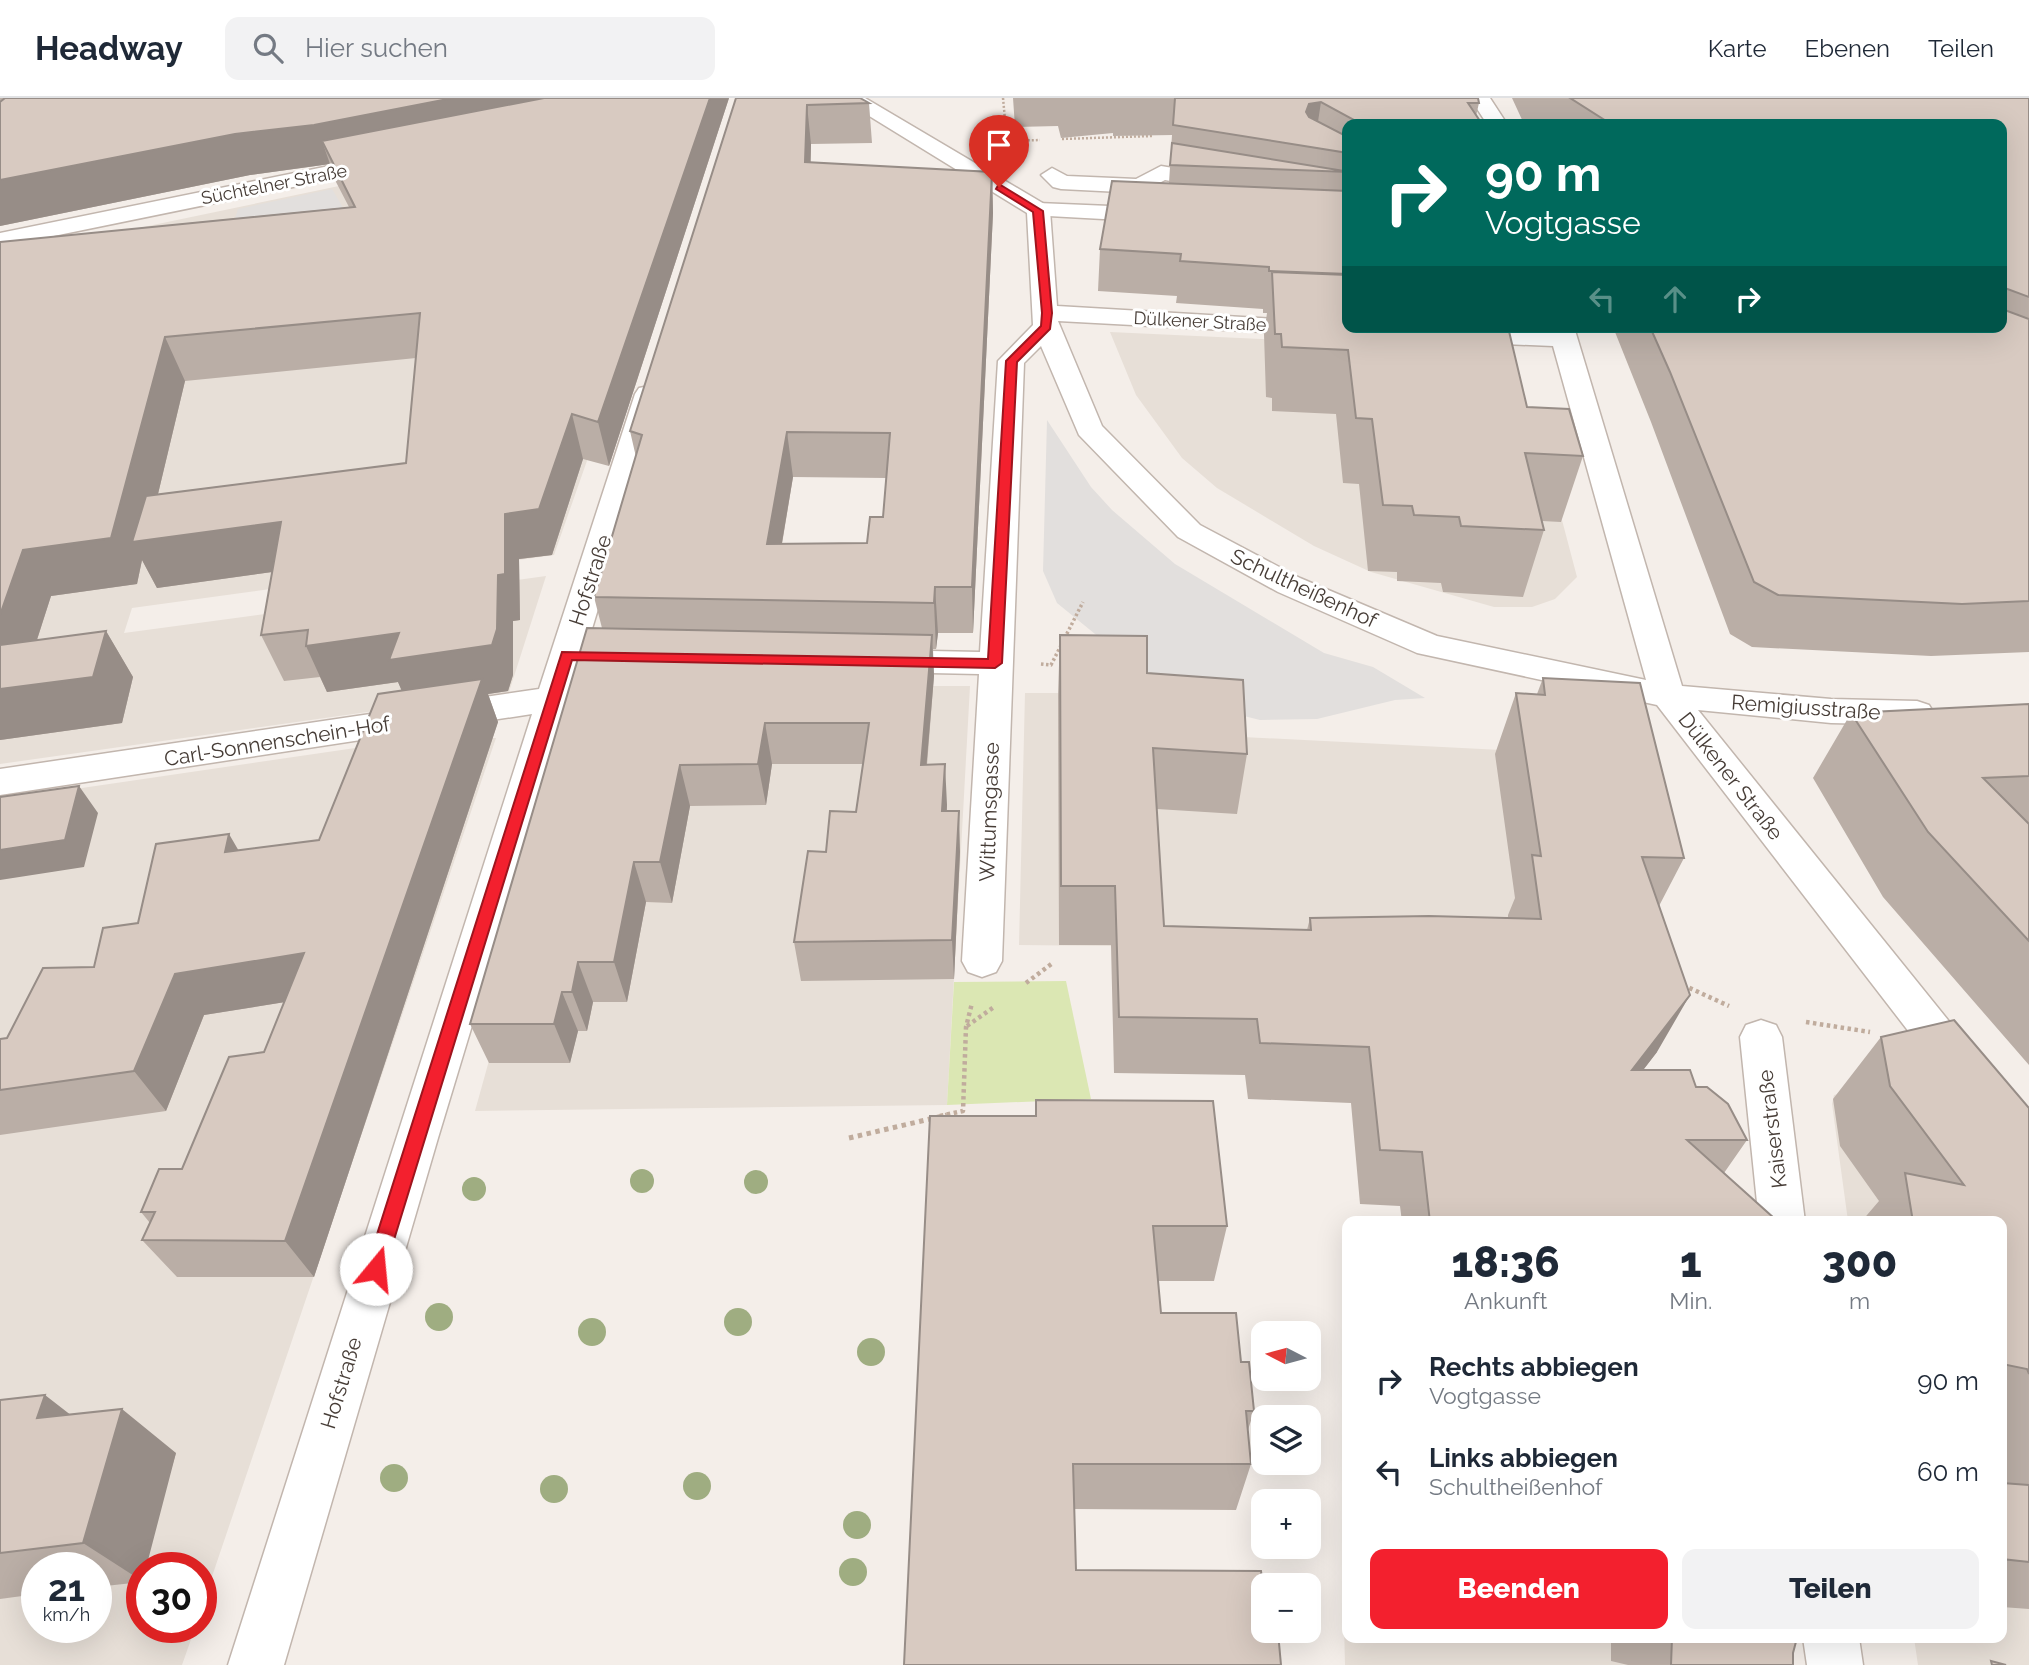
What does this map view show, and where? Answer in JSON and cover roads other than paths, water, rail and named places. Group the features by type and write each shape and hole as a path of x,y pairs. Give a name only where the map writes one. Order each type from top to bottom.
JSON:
{"street":[{"path":"850,98 1038,211 1185,216"},
{"path":"1480,98 1494,119"},
{"path":"1159,143 1161,173"},
{"name":"Süchtelner Straße","path":"3,239 410,157"},
{"path":"1052,175 1061,182 1140,186 1161,173 1241,186"},
{"name":"Schultheißenhof","path":"1038,211 1047,320 1088,429 1189,531 1289,585 1429,645 1668,696"},
{"path":"857,661 995,663 1012,361 1047,320"},
{"name":"Dülkener Straße","path":"1047,320 1340,328"},
{"name":"Dülkener Straße","path":"1438,333 1562,333 1668,696 1941,1042 2029,1145"},
{"name":"Hofstraße","path":"256,1665 553,699 580,655 658,365"},
{"name":"Wittumsgasse","path":"982,961 995,663"},
{"name":"Remigiusstraße","path":"1668,696 1831,711 1951,715"},
{"name":"Carl-Sonnenschein-Hof","path":"0,782 553,699"},
{"name":"Kaiserstraße","path":"1763,1022 1781,1216"},
{"path":"1833,1643 1835,1665"}]}
